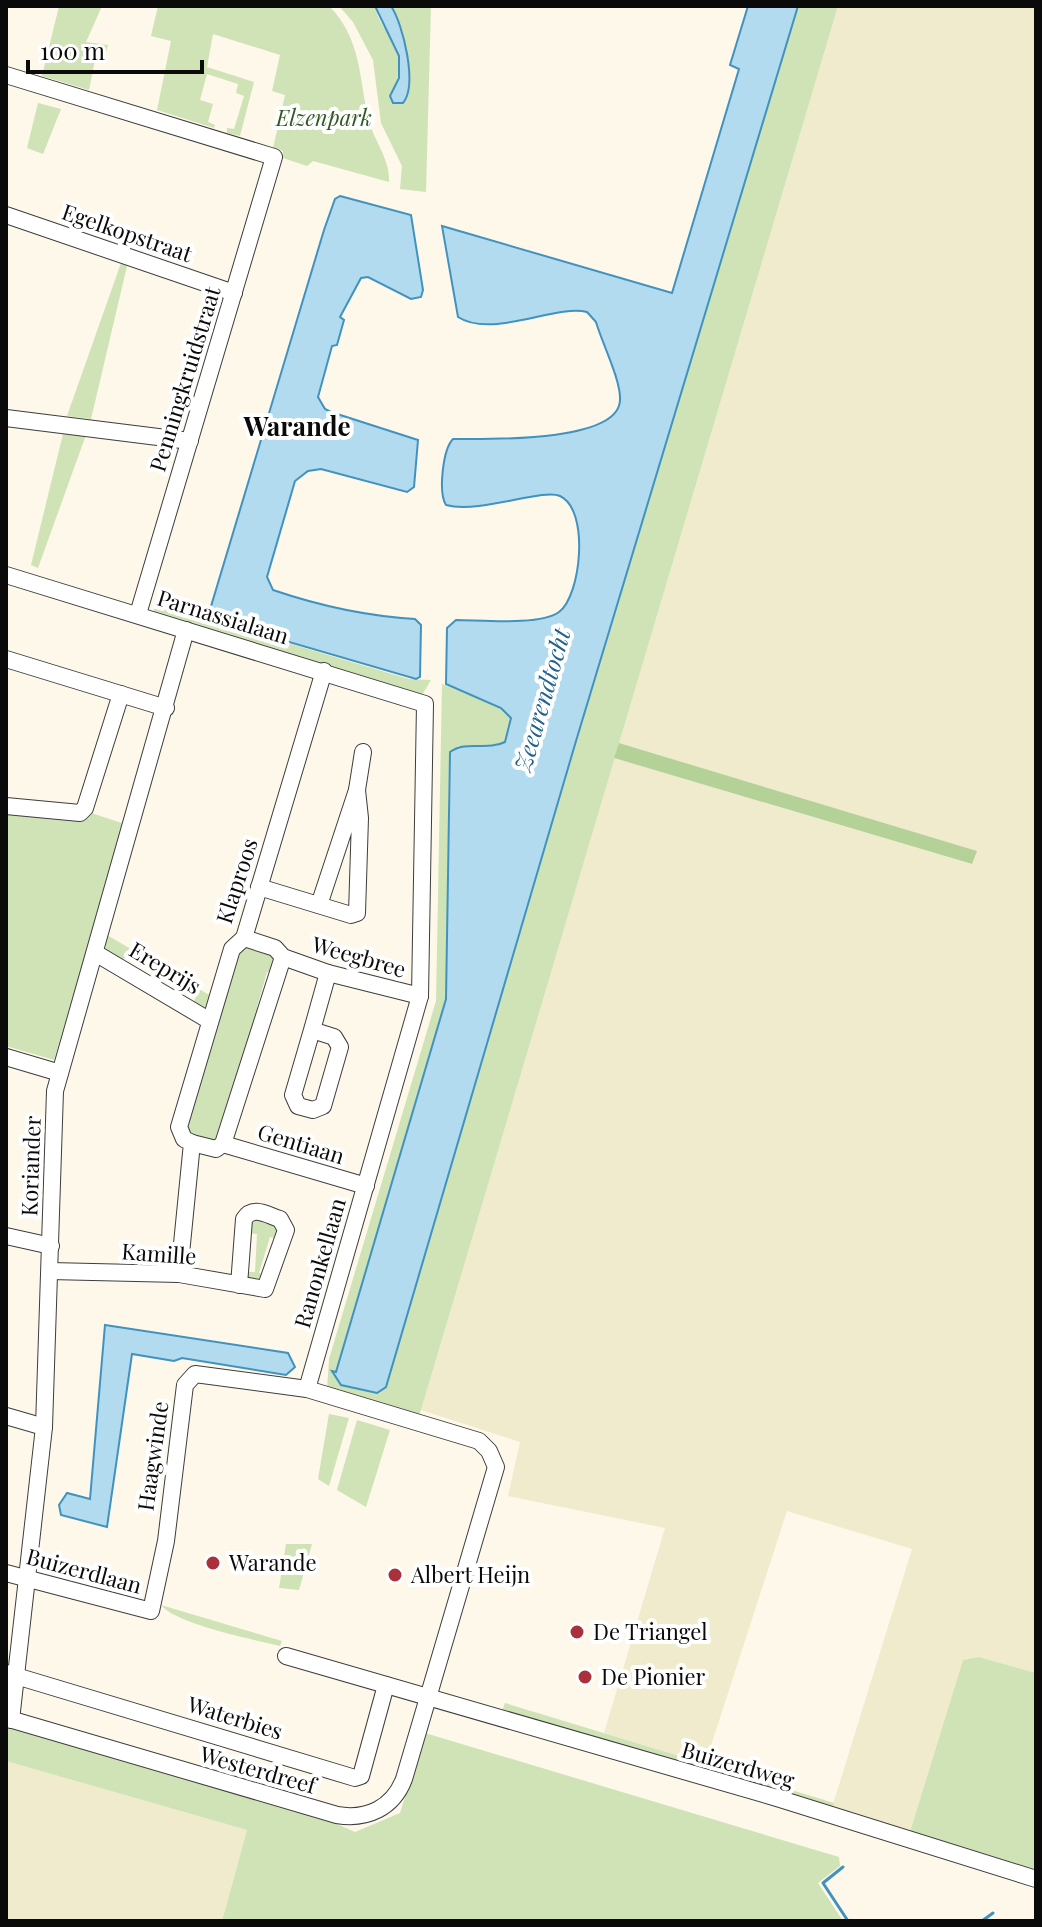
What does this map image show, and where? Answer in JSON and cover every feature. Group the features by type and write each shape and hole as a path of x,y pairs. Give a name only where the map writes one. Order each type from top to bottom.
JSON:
{"street":[{"name":"Penningkruidstraat","path":"6,75 274,157 138,614"},
{"name":"Egelkopstraat","path":"6,215 234,293"},
{"path":"6,418 190,441"},
{"name":"Parnassialaan","path":"6,575 425,704"},
{"name":"Koriander","path":"8,1719 28,1580 44,1427 55,1091 97,954 186,630"},
{"path":"6,659 166,708"},
{"name":"Klaproos","path":"179,1274 192,1143 184,1139 179,1127 232,949 244,938 324,671"},
{"path":"6,806 80,813 85,808 121,694"},
{"name":"Ranonkellaan","path":"307,1389 420,996 425,704"},
{"path":"319,905 357,790 363,752"},
{"path":"259,887 351,915 359,907 357,790"},
{"name":"Weegbree","path":"244,938 275,948 283,957 328,973 420,996"},
{"name":"Ereprijs","path":"97,954 210,1021"},
{"path":"192,1143 216,1149 223,1144 283,957"},
{"path":"312,1030 334,1037 340,1047 323,1106 313,1110 298,1106 293,1095 328,973"},
{"path":"6,1057 60,1073"},
{"name":"Gentiaan","path":"223,1144 366,1186"},
{"name":"Kamille","path":"50,1271 179,1274 239,1285 265,1289 286,1230 280,1219 253,1210 244,1219 239,1285"},
{"path":"6,1236 51,1246"},
{"name":"Haagwinde","path":"151,1611 166,1541 185,1385 195,1374 307,1389"},
{"path":"286,1656 427,1698 496,1467 479,1441 307,1389"},
{"path":"6,1416 44,1427"},
{"name":"Buizerdlaan","path":"6,1573 151,1611"},
{"name":"Waterbies","path":"12,1675 355,1778 361,1776 386,1685"},
{"name":"Westerdreef","path":"8,1719 337,1815 355,1817 383,1807 400,1789 427,1698"},
{"name":"Buizerdweg","path":"427,1698 777,1798 1036,1879"}],"shaded area":[{"path":"838,6 1036,6 1036,1673 979,1657 963,1660 909,1835 830,1814 912,1549 787,1511 705,1764 604,1733 665,1528 508,1496 520,1442 421,1410 614,758 971,864 976,851 619,743"},
{"path":"6,1761 247,1830 222,1921 6,1921"}],"green space":[{"path":"59,6 102,6 86,42 108,45 106,52 97,50 89,90 42,76"},
{"name":"Elzenpark","path":"158,6 329,6 353,45 368,117 387,165 389,182 313,161 307,166 283,158 283,151 273,148 285,95 272,91 280,55 213,34 207,67 254,82 240,136 227,133 227,128 234,129 244,96 236,93 238,84 207,74 200,100 213,104 208,122 215,125 214,128 157,110 171,41 151,36"},
{"name":"Elzenpark","path":"339,6 375,6 383,27 399,53 399,75 393,89 409,88 406,49 391,6 431,6 426,192 400,189 402,166 381,123 373,60 353,22"},
{"path":"798,6 838,6 418,1417 327,1389 329,1359 436,1001 442,684 501,708 511,718 505,742 495,747 458,746 449,764 446,999 336,1372 332,1372 345,1386 377,1393 386,1387 576,741"},
{"path":"38,103 61,109 43,154 27,148"},
{"path":"121,263 127,266 91,419 67,416"},
{"path":"63,434 86,435 38,568 31,565"},
{"path":"156,604 409,679 431,680 422,695 153,614"},
{"path":"619,743 977,851 972,864 614,758"},
{"path":"88,812 125,824 54,1060 6,1046 6,813"},
{"path":"107,935 211,996 207,1008 192,1005 196,997 126,956 121,963 105,952"},
{"path":"240,945 269,951 275,959 271,972 267,972 257,1007 260,1009 224,1115 228,1116 214,1144 184,1131"},
{"path":"257,1216 279,1225 278,1239 270,1237 259,1273 267,1276 263,1285 246,1282 246,1272 255,1272 257,1234 248,1233 248,1223"},
{"path":"329,1414 349,1418 329,1486 318,1479"},
{"path":"357,1420 390,1430 366,1507 337,1490"},
{"path":"286,1544 312,1544 299,1590 279,1588"},
{"path":"161,1605 282,1641 280,1646 216,1630 183,1619"},
{"path":"979,1657 1036,1673 1036,1874 909,1835 963,1660"},
{"path":"505,1703 834,1803 830,1814 501,1714"},
{"path":"6,1724 326,1819 355,1832 400,1813 425,1733 839,1857 840,1866 818,1883 843,1921 222,1921 247,1830 6,1761"}],"water":[{"path":"375,6 391,6 404,40 409,83 403,103 393,103 390,96 399,78 399,56"},
{"name":"Zeearendtocht","path":"748,6 798,6 576,741 386,1387 377,1393 341,1385 332,1371 336,1372 446,999 450,752 456,748 505,742 511,718 501,708 446,684 447,628 456,620 524,621 550,616 567,603 577,572 579,535 576,518 569,504 560,496 540,495 476,506 446,505 442,481 444,461 453,439 520,438 575,431 598,424 614,414 620,400 614,372 596,322 587,312 558,312 488,324 472,323 458,317 442,226 672,293 739,69 730,65"},
{"path":"340,196 411,215 423,290 421,297 411,299 368,277 361,278 340,317 344,320 337,345 332,346 318,397 325,409 331,412 418,440 414,487 407,492 321,469 308,471 295,481 267,577 273,590 308,601 361,613 415,619 421,625 420,677 416,679 224,623 212,619 209,613 324,230 335,199"},
{"path":"105,1325 288,1353 295,1367 286,1375 182,1358 174,1361 132,1354 107,1527 61,1515 59,1505 67,1493 90,1499"}],"waterway":[{"path":"843,1867 823,1883 848,1921"},
{"path":"982,1921 993,1913"}],"place":[{"name":"Warande","path":"213,1563"},
{"name":"Albert Heijn","path":"395,1575"},
{"name":"De Triangel","path":"577,1632"},
{"name":"De Pionier","path":"585,1677"}],"district":[{"name":"Warande","path":"297,427"}]}
